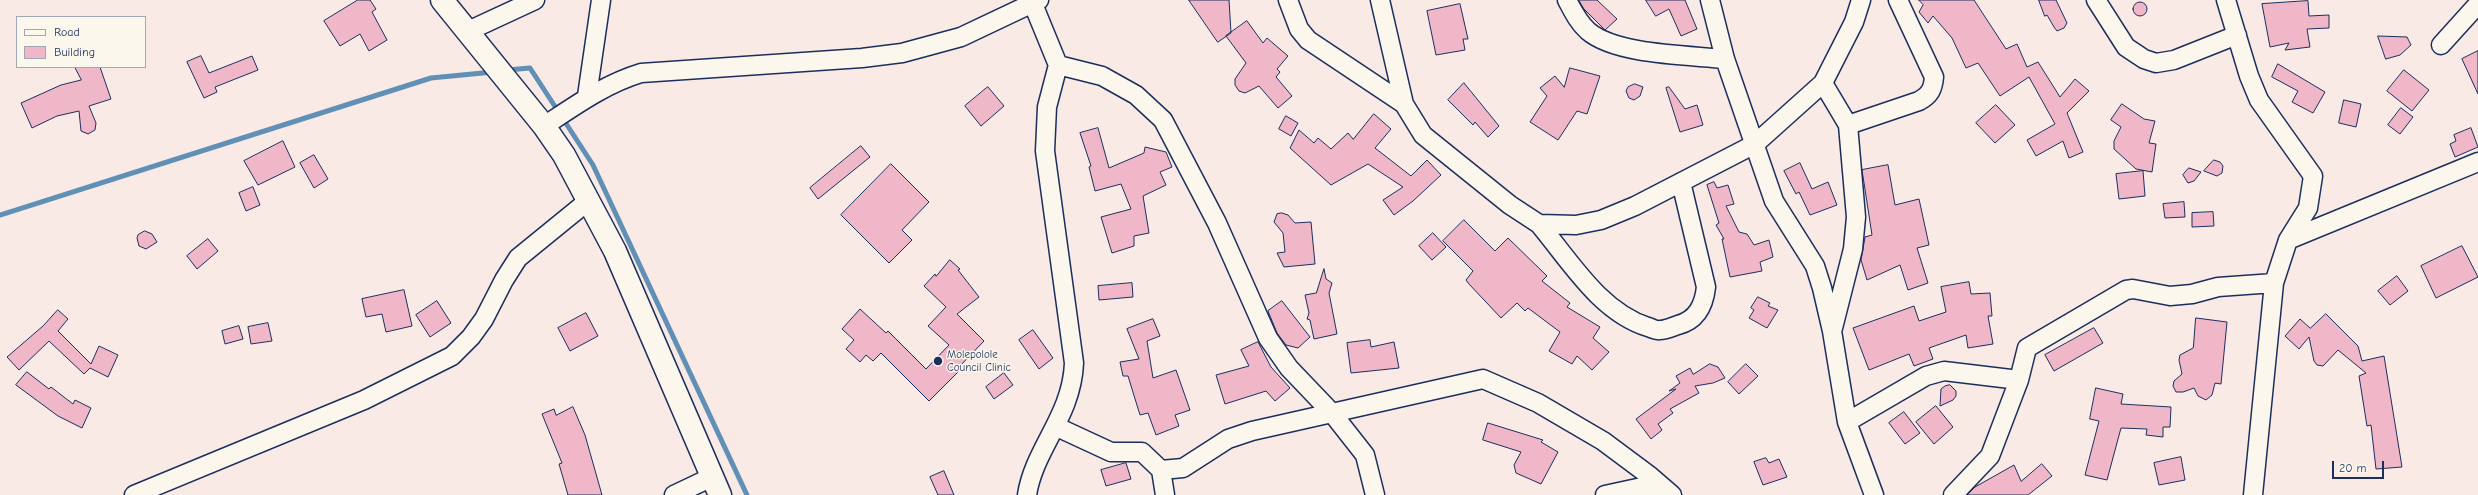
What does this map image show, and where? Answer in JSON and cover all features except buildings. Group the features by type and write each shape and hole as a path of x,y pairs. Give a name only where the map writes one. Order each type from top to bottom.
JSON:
{"street":[{"path":"442,0 466,32 544,126 564,155 615,251 716,486 674,495"},
{"path":"466,32 535,0"},
{"path":"587,96 602,0"},
{"path":"1288,0 1299,29 1308,40 1404,104"},
{"path":"1380,0 1404,104 1423,135 1510,205 1539,224 1601,298 1617,312 1639,324 1659,331 1686,323 1698,313 1704,301 1706,287 1681,182"},
{"path":"1567,0 1577,18 1588,31 1601,40 1637,50 1725,59"},
{"path":"1710,0 1725,59 1774,201 1815,266 1832,331 1847,422 1874,495"},
{"path":"1539,224 1576,225 1601,220 1681,182 1755,144 1823,83 1854,22 1861,0"},
{"path":"1848,125 1919,101 1928,96 1933,88 1934,77 1930,65 1898,0"},
{"path":"2096,0 2126,47 2144,59 2156,63 2174,60 2237,35"},
{"path":"2226,0 2248,76 2260,100 2312,176 2308,208 2288,240 2274,283 2253,495"},
{"path":"544,126 587,96 621,79 642,73 862,58 902,53 961,37 1036,2 1058,65 1047,107 1045,151 1074,363 1072,385 1056,427 1042,455 1027,495"},
{"path":"2441,45 2478,4"},
{"path":"1058,65 1102,76 1136,95 1163,120 1217,224 1268,338 1289,368 1332,413 1365,455 1375,495"},
{"path":"1823,83 1848,125 1856,217 1853,249 1832,331"},
{"path":"2288,240 2478,162"},
{"path":"134,495 364,400 452,356 471,337 484,319 504,280 518,258 588,201"},
{"path":"1953,495 1990,456 2019,380 2027,348 2126,290 2170,296 2192,294 2218,287 2274,283"},
{"path":"1847,422 1926,376 1944,371 2019,380"},
{"path":"1161,470 1183,468 1228,439 1246,433 1483,379 1538,403 1603,441 1650,476 1672,495"},
{"path":"1056,427 1111,452 1142,452 1161,470 1165,495"},
{"path":"1605,495 1642,487 1664,495"}],"waterway":[{"path":"507,70 530,68 593,165 747,495"},
{"path":"0,215 431,78 493,72"}],"place":[{"name":"Molepolole Council Clinic","path":"938,361"}]}
